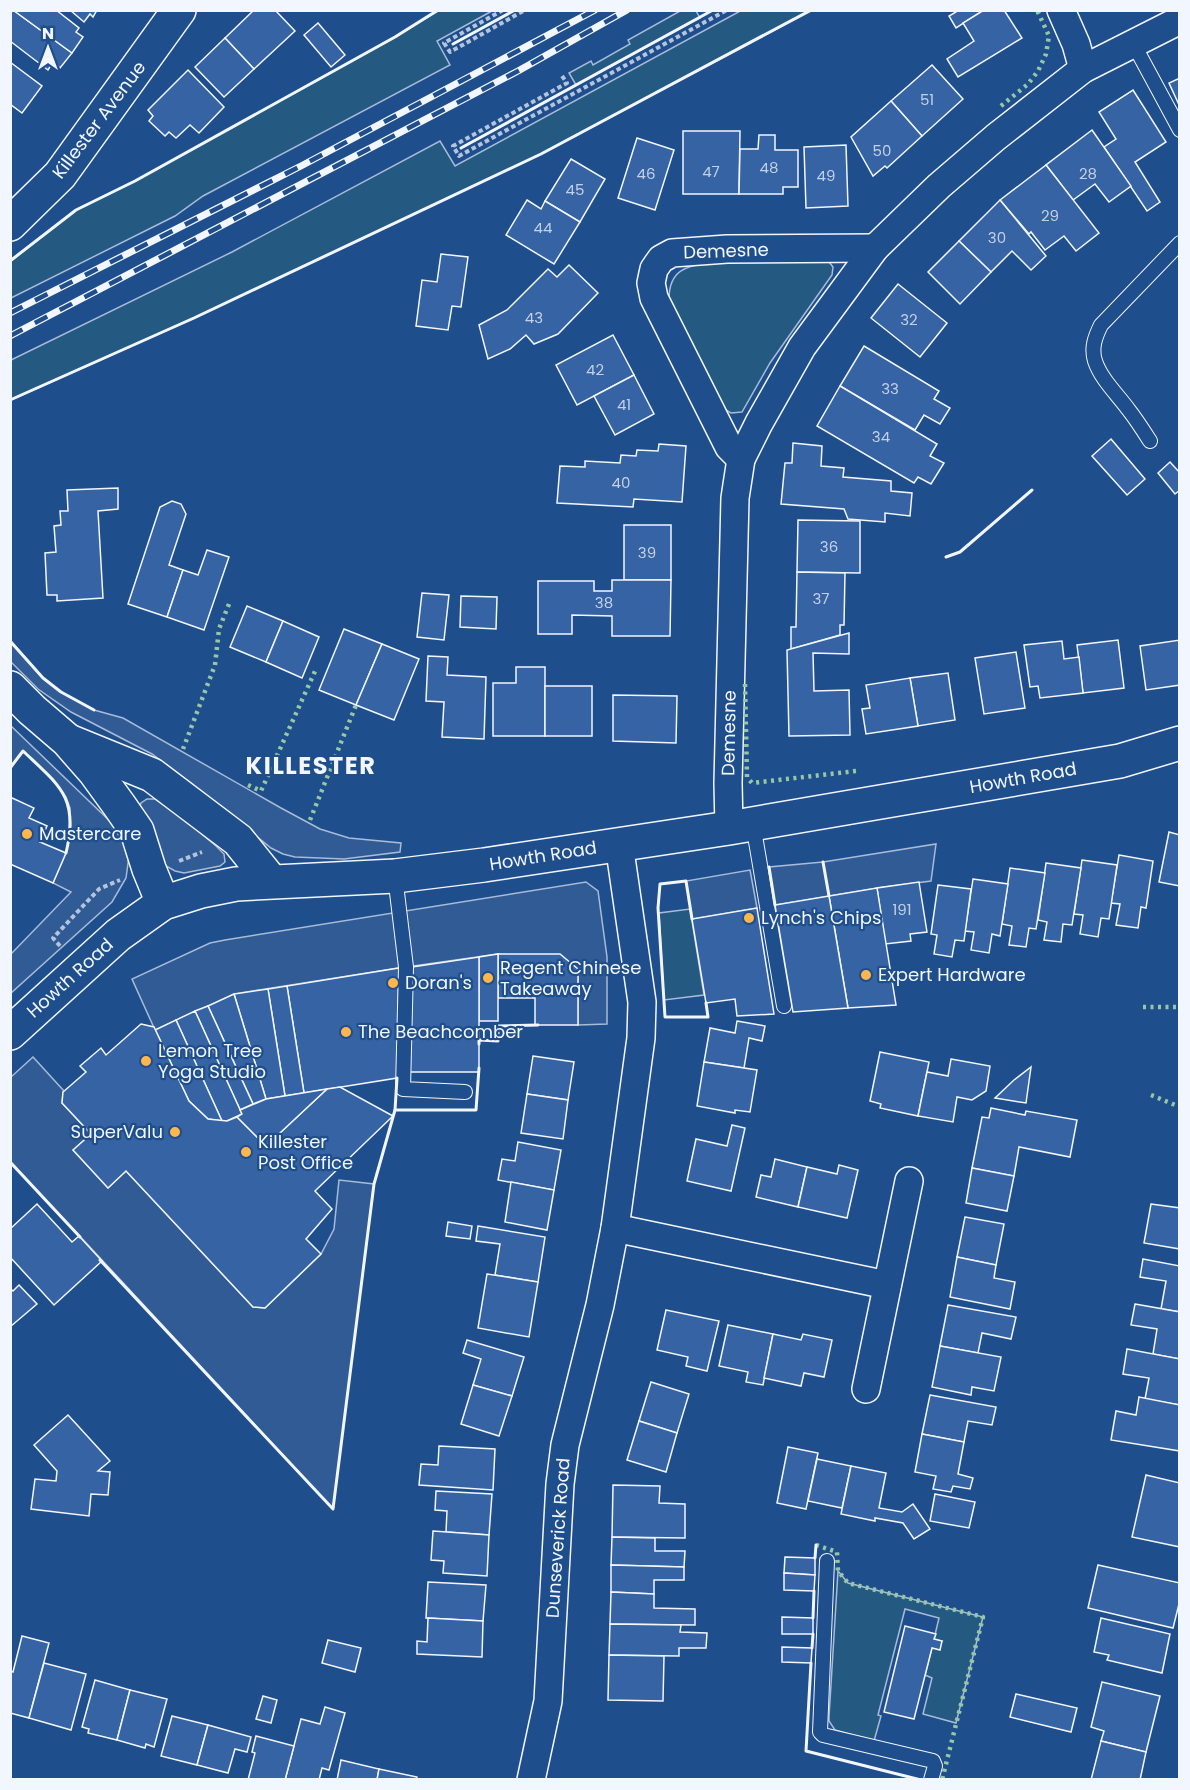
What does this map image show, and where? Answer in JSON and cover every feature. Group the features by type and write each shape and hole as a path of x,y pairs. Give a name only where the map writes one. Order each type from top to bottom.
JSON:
{"main road":[{"name":"Killester Avenue","path":"10,224 60,175 179,10"},
{"path":"10,688 67,740 94,772 137,831 163,903"},
{"path":"67,740 152,775 238,840 271,881"},
{"name":"Howth Road","path":"10,1033 118,935 163,903 201,891 236,884 271,881 395,876 741,826 1120,761 1179,743"},
{"name":"Howth Road","path":"1120,761 1179,762"}],"street":[{"path":"1061,10 1076,44 1083,69"},
{"name":"Demesne","path":"741,826 728,783 735,498 741,459 802,347 875,248 939,186 996,137 1083,69 1179,20"},
{"name":"Demesne","path":"741,459 729,447 654,298 651,283 654,269 661,259 672,253 727,249 875,248"},
{"name":"Dunseverick Road","path":"531,1779 548,1701 560,1484 565,1445 600,1305 615,1228 641,1029 642,1002 619,844"},
{"path":"866,1389 909,1181"},
{"path":"615,1228 887,1285"}],"lane":[{"path":"1133,43 1179,130"},
{"path":"1150,441 1101,374 1095,362 1094,338 1101,325 1179,243"},
{"path":"741,826 784,1006"},
{"path":"395,876 406,967 403,1089 465,1092"},
{"path":"827,1561 820,1732 823,1735 933,1761 935,1766 931,1779"}],"path":[{"path":"503,10 444,43 450,52 525,10"},
{"path":"562,76 567,83 453,146 459,156 727,10"}],"shaded area":[{"path":"742,10 811,11 541,154 194,318 11,400 11,360 232,252 440,141 455,166"},
{"path":"438,11 492,11 437,41 450,65 203,196 175,216 11,298 11,261 76,210 135,181"},
{"path":"680,11 696,11 700,18 576,85 569,73 591,61 593,65 630,44 628,40"},
{"path":"711,262 829,262 833,267 832,275 770,363 742,412 731,413 724,409 669,299 672,282 681,271 694,265"},
{"path":"11,641 43,678 61,692 94,710 123,718 320,829 349,838 401,843 400,852 344,859 295,857 271,848 152,754 71,712 38,689 11,662"},
{"path":"10,725 118,829 124,837 129,856 126,878 112,902 11,993 11,954 71,892 53,883 66,853 71,828 70,808 66,797 53,779 23,751 11,768"},
{"path":"147,799 155,799 179,815 224,854 225,862 220,866 184,873 166,866 139,809 141,803"},
{"path":"936,844 931,881 775,905 769,867 823,862"},
{"path":"750,870 757,908 692,919 686,881"},
{"path":"586,882 598,891 607,957 607,1024 578,1025 578,969 498,954 234,994 155,1030 132,979 210,943"},
{"path":"690,909 704,995 664,1000 659,913"},
{"path":"33,1057 64,1091 62,1103 91,1134 73,1150 108,1188 126,1171 253,1307 265,1308 321,1254 334,1229 339,1180 374,1184 333,1509 11,1162 11,1077"},
{"path":"838,1571 848,1583 983,1617 956,1723 923,1714 932,1678 925,1675 932,1648 942,1641 934,1639 939,1618 905,1609 878,1715 881,1716 874,1741 835,1730 829,1717"}],"building":[{"path":"10,10 72,53 60,68 53,62 48,70 10,41"},
{"path":"13,10 56,10 79,28 76,32 83,37 72,53"},
{"path":"70,10 97,10 93,17 90,14 84,22"},
{"path":"254,10 275,10 295,31 254,69 225,38"},
{"path":"955,10 984,10 956,28 949,16 956,12"},
{"path":"984,10 1004,10 1022,38 958,77 947,59 974,41 963,23"},
{"path":"318,23 345,55 331,67 304,35"},
{"path":"225,38 254,69 224,97 195,67"},
{"path":"10,62 42,86 22,113 10,104"},
{"path":"932,65 963,99 922,136 891,101"},
{"path":"188,70 224,107 199,133 190,125 176,138 169,132 165,136 149,121 153,116 148,110"},
{"path":"1180,78 1180,107 1169,83"},
{"path":"1133,90 1166,142 1135,162 1160,202 1147,211 1104,147 1116,139 1099,112"},
{"path":"891,101 922,136 887,168 885,166 873,176 851,137"},
{"path":"1092,130 1131,186 1109,202 1095,184 1073,200 1046,165"},
{"path":"683,131 740,131 739,194 683,194"},
{"path":"759,135 775,135 775,150 798,150 798,187 783,187 783,194 739,194 740,149 758,149"},
{"path":"637,138 674,150 655,210 618,198"},
{"path":"846,145 848,206 806,208 804,147"},
{"path":"571,159 605,179 580,222 545,201"},
{"path":"1046,165 1099,233 1076,251 1064,236 1045,250 1000,200"},
{"path":"527,200 541,209 545,201 580,222 554,264 506,235"},
{"path":"1000,200 1046,256 1031,270 1012,251 991,272 959,241"},
{"path":"959,241 991,272 960,304 928,272"},
{"path":"441,254 468,257 461,307 452,306 448,330 416,326 422,280 437,282"},
{"path":"569,265 598,293 558,334 534,344 526,335 510,349 488,359 479,325 507,310 548,269 557,277"},
{"path":"898,284 947,323 920,357 871,318"},
{"path":"613,335 634,375 577,405 556,365"},
{"path":"864,346 939,391 934,399 950,408 940,424 924,415 915,430 840,386"},
{"path":"634,375 654,414 615,435 594,396"},
{"path":"840,386 937,444 930,456 944,463 931,484 918,477 914,483 817,426"},
{"path":"1111,439 1145,479 1127,495 1092,456"},
{"path":"793,443 822,446 821,466 844,468 843,477 891,481 891,491 912,493 910,516 885,513 885,522 848,519 844,509 781,504 785,463 792,463"},
{"path":"659,444 686,446 682,502 634,499 633,507 557,503 560,466 585,467 585,461 620,463 621,455 636,456 637,450 658,451"},
{"path":"1170,462 1180,473 1180,490 1175,494 1158,473"},
{"path":"118,488 118,509 98,511 103,598 57,601 57,595 47,595 45,553 56,552 54,526 61,525 60,511 68,511 67,490"},
{"path":"172,501 181,504 186,514 169,565 183,570 167,617 128,604 160,507"},
{"path":"798,520 860,521 860,573 797,572"},
{"path":"624,525 671,525 671,580 624,580"},
{"path":"207,550 229,557 204,630 167,617 183,570 198,575"},
{"path":"797,572 845,573 844,625 840,625 840,635 791,649 791,627 796,627"},
{"path":"612,580 671,580 670,636 612,636 612,616 572,615 572,634 538,634 538,581 594,581 594,591 612,591"},
{"path":"422,593 449,595 444,640 417,637"},
{"path":"461,596 497,597 496,629 460,627"},
{"path":"247,606 283,621 266,662 230,647"},
{"path":"283,621 319,637 302,678 266,662"},
{"path":"344,629 382,644 356,705 319,690"},
{"path":"849,633 849,654 813,653 814,691 849,690 850,735 789,736 787,650"},
{"path":"1118,640 1124,688 1083,693 1077,645"},
{"path":"1180,640 1180,685 1146,690 1140,646"},
{"path":"1062,641 1064,659 1079,657 1083,693 1040,698 1038,686 1030,687 1024,645"},
{"path":"382,644 419,659 394,720 356,705"},
{"path":"1016,652 1025,708 984,714 975,658"},
{"path":"428,656 448,657 447,675 486,677 484,739 442,737 444,702 426,701"},
{"path":"516,667 545,667 545,736 493,736 493,683 516,683"},
{"path":"948,673 955,720 918,726 910,678"},
{"path":"910,678 918,726 866,734 862,709 870,708 866,685"},
{"path":"545,686 592,686 592,736 545,736"},
{"path":"613,695 677,696 676,743 613,741"},
{"name":"Mastercare","path":"10,797 34,808 29,818 47,826 40,842 66,853 53,883 10,864"},
{"path":"1169,832 1180,835 1180,886 1159,882"},
{"path":"1119,855 1153,861 1146,908 1141,907 1138,928 1116,925 1120,904 1111,903"},
{"path":"1082,860 1117,865 1109,919 1101,918 1098,937 1080,934 1083,915 1074,914"},
{"path":"1046,863 1081,868 1072,925 1063,924 1061,942 1044,940 1047,922 1038,920"},
{"path":"1010,868 1045,873 1036,929 1029,928 1026,947 1009,945 1012,926 1002,924"},
{"path":"973,879 1008,884 1000,936 992,934 989,953 971,950 974,932 965,931"},
{"path":"919,882 927,932 910,934 911,941 885,944 877,888"},
{"path":"938,885 971,889 964,941 955,940 952,957 934,954 937,935 931,934"},
{"name":"Expert Hardware","path":"877,888 896,1005 848,1008 829,896"},
{"path":"829,896 848,1008 793,1012 775,905"},
{"path":"757,908 774,1014 737,1016 735,999 706,1003 692,919"},
{"path":"498,954 560,954 578,969 578,1025 535,1025 535,998 498,998"},
{"name":"Regent Chinese Takeaway","path":"498,954 498,1021 479,1021 479,957"},
{"path":"479,957 479,1072 410,1072 412,967"},
{"name":"The Beachcomber","path":"399,968 397,1078 304,1093 287,986"},
{"path":"287,986 304,1093 285,1096 268,989"},
{"path":"268,989 285,1096 266,1099 234,994"},
{"path":"234,994 266,1099 253,1104 208,1006"},
{"path":"208,1006 253,1104 240,1110 195,1011"},
{"path":"195,1011 242,1114 227,1121 222,1121 176,1020"},
{"path":"176,1020 222,1121 208,1119 189,1101 155,1030"},
{"path":"737,1021 765,1026 762,1041 749,1038 744,1068 704,1062 710,1028 735,1033"},
{"path":"141,1024 154,1027 189,1101 208,1119 227,1121 237,1117 266,1146 327,1089 340,1087 393,1116 315,1191 332,1209 306,1239 321,1254 265,1308 253,1307 126,1171 108,1188 73,1150 91,1134 62,1103 63,1092 86,1072 80,1066 101,1048 106,1055"},
{"path":"880,1052 929,1062 918,1116 880,1108 881,1104 870,1101"},
{"path":"533,1056 574,1062 568,1100 527,1094"},
{"path":"951,1059 990,1066 986,1091 972,1100 957,1097 953,1122 918,1116 927,1072 948,1076"},
{"path":"704,1062 757,1070 750,1112 735,1110 735,1113 697,1106"},
{"path":"1031,1067 1026,1103 995,1098 1014,1080"},
{"path":"327,1089 266,1146 237,1117 242,1114 240,1110 266,1099"},
{"path":"527,1094 568,1100 563,1139 521,1133"},
{"path":"991,1108 1025,1115 1026,1111 1077,1120 1070,1157 1019,1147 1014,1176 972,1168 982,1117 989,1118"},
{"path":"732,1125 745,1128 731,1191 687,1181 696,1139 727,1146"},
{"path":"518,1142 561,1150 554,1190 498,1180 502,1159 515,1161"},
{"path":"775,1159 807,1167 798,1207 756,1197 761,1175 771,1177"},
{"path":"839,1165 858,1170 847,1218 798,1207 807,1167 837,1174"},
{"path":"972,1168 1014,1176 1007,1211 966,1203"},
{"path":"511,1182 554,1190 547,1230 505,1222"},
{"path":"37,1204 72,1242 79,1236 102,1261 54,1305 10,1257 10,1229"},
{"path":"1151,1204 1180,1208 1180,1249 1144,1243"},
{"path":"965,1217 1004,1224 996,1265 957,1257"},
{"path":"448,1222 472,1226 470,1239 446,1236"},
{"path":"478,1226 545,1237 538,1282 495,1275 500,1244 476,1241"},
{"path":"957,1257 996,1265 994,1278 1015,1282 1010,1309 950,1297"},
{"path":"1143,1259 1180,1266 1180,1312 1161,1309 1166,1281 1140,1277"},
{"path":"487,1274 538,1282 529,1337 478,1328"},
{"path":"19,1285 37,1304 10,1327 10,1288 13,1291"},
{"path":"1135,1304 1180,1312 1180,1359 1153,1354 1157,1329 1131,1325"},
{"path":"948,1305 1016,1317 1011,1339 982,1333 978,1353 940,1346"},
{"path":"666,1310 719,1321 707,1371 686,1366 688,1357 657,1350"},
{"path":"728,1325 773,1334 763,1385 746,1382 748,1372 719,1366"},
{"path":"773,1334 801,1340 803,1334 832,1340 824,1377 804,1373 801,1386 764,1378"},
{"path":"467,1340 524,1357 512,1396 473,1385 481,1359 463,1353"},
{"path":"940,1346 1001,1357 994,1391 972,1387 971,1395 932,1387"},
{"path":"1127,1349 1180,1359 1180,1405 1145,1399 1149,1378 1123,1374"},
{"path":"651,1382 689,1394 677,1433 639,1421"},
{"path":"473,1385 512,1396 499,1436 461,1424"},
{"path":"930,1395 996,1407 992,1425 968,1421 964,1442 922,1434"},
{"path":"1139,1397 1180,1405 1180,1451 1111,1440 1116,1411 1136,1415"},
{"path":"68,1415 110,1461 98,1471 110,1472 108,1495 91,1494 89,1516 31,1509 35,1479 56,1481 57,1471 34,1445"},
{"path":"639,1421 677,1433 666,1472 627,1460"},
{"path":"922,1434 964,1442 958,1474 973,1478 970,1489 953,1486 951,1492 933,1489 936,1476 915,1472"},
{"path":"439,1446 495,1449 493,1490 419,1485 421,1464 438,1465"},
{"path":"788,1447 818,1453 806,1509 777,1503"},
{"path":"817,1459 851,1466 842,1508 808,1501"},
{"path":"851,1466 886,1473 879,1508 902,1512 913,1504 930,1529 914,1539 903,1523 875,1518 875,1521 841,1514"},
{"path":"1146,1475 1180,1483 1180,1547 1132,1537"},
{"path":"613,1485 660,1486 659,1503 685,1504 685,1538 612,1537"},
{"path":"436,1491 492,1494 489,1535 446,1532 447,1511 435,1510"},
{"path":"935,1494 975,1502 969,1528 930,1521"},
{"path":"433,1531 489,1535 487,1576 443,1573 444,1561 431,1560"},
{"path":"612,1537 655,1538 655,1551 685,1551 684,1567 611,1565"},
{"path":"785,1557 815,1558 815,1575 784,1573"},
{"path":"611,1565 684,1567 684,1580 654,1580 654,1594 611,1592"},
{"path":"1098,1565 1180,1583 1180,1600 1173,1628 1088,1608"},
{"path":"784,1573 815,1575 814,1591 784,1590"},
{"path":"428,1582 486,1585 483,1621 426,1618"},
{"path":"611,1592 654,1594 654,1608 695,1609 695,1625 610,1624"},
{"path":"782,1617 813,1618 813,1634 782,1634"},
{"path":"428,1618 483,1621 482,1657 417,1654 417,1641 427,1642"},
{"path":"1101,1618 1170,1634 1162,1673 1107,1660 1109,1655 1094,1652"},
{"path":"610,1624 681,1625 680,1632 707,1633 706,1648 679,1648 679,1656 609,1655"},
{"path":"905,1626 936,1634 934,1639 942,1641 940,1650 932,1648 914,1719 884,1712"},
{"path":"22,1636 49,1643 29,1718 10,1713 10,1671 13,1672"},
{"path":"328,1640 361,1648 355,1672 322,1663"},
{"path":"782,1647 812,1648 811,1663 782,1662"},
{"path":"609,1655 664,1656 663,1701 608,1700"},
{"path":"44,1663 86,1674 71,1730 29,1718"},
{"path":"95,1680 130,1690 117,1740 88,1733 89,1729 82,1727"},
{"path":"1102,1682 1160,1696 1146,1752 1101,1741 1104,1731 1091,1727"},
{"path":"130,1690 167,1699 154,1747 146,1744 145,1748 117,1740"},
{"path":"1016,1694 1077,1708 1071,1732 1010,1717"},
{"path":"263,1696 277,1700 271,1723 256,1719"},
{"path":"325,1707 345,1713 329,1770 322,1768 319,1780 285,1780 301,1719 320,1724"},
{"path":"172,1716 208,1725 197,1765 161,1756"},
{"path":"208,1725 251,1737 247,1752 235,1749 228,1773 197,1765"},
{"path":"256,1736 294,1746 285,1780 248,1780 255,1753 252,1752"},
{"path":"1101,1741 1146,1752 1140,1780 1091,1780"},
{"path":"341,1760 379,1769 377,1780 337,1780"},
{"path":"379,1769 417,1777 416,1780 377,1780"}],"railway":[{"path":"10,313 301,166 595,10"},
{"path":"10,336 518,71 627,10"}],"hedge":[{"path":"1001,106 1028,84 1038,71 1046,54 1049,36 1037,10"},
{"path":"183,749 215,665 219,629 229,604"},
{"path":"248,785 261,791 316,669"},
{"path":"745,684 747,777 752,783 856,771"},
{"path":"310,820 356,705"},
{"path":"1143,1007 1180,1007"},
{"path":"1151,1095 1180,1107"},
{"path":"816,1545 837,1552 838,1571 848,1583 983,1617 942,1780"}],"wall":[{"path":"10,261 76,210 135,181 395,37 438,10"},
{"path":"453,44 515,10"},
{"path":"461,148 713,10"},
{"path":"10,400 194,318 541,154 811,10"},
{"path":"946,557 960,552 1032,490"},
{"path":"10,641 43,678 61,692 94,710"},
{"path":"10,768 23,751 48,774 64,795 70,819 66,853"},
{"path":"823,862 829,896"},
{"path":"769,867 775,905"},
{"path":"692,919 686,881 660,884 658,908 665,1017 708,1017 706,1003"},
{"path":"479,1044 479,1040 498,1041 498,1026 538,1025"},
{"path":"100,1260 333,1509 374,1184 395,1110 476,1110 479,1068"},
{"path":"395,1110 397,1078"},
{"path":"10,1162 80,1237"},
{"path":"815,1558 816,1545"},
{"path":"813,1618 814,1591"},
{"path":"812,1648 813,1634"},
{"path":"811,1663 806,1751 921,1780"}],"place":[{"name":"Mastercare","path":"27,834"},
{"name":"Lynch's Chips","path":"749,918"},
{"name":"Expert Hardware","path":"866,975"},
{"name":"Regent Chinese Takeaway","path":"488,978"},
{"name":"Doran's","path":"393,983"},
{"name":"The Beachcomber","path":"346,1032"},
{"name":"Lemon Tree Yoga Studio","path":"146,1061"},
{"name":"SuperValu","path":"175,1132"},
{"name":"Killester Post Office","path":"246,1152"}],"district":[{"name":"KILLESTER","path":"311,766"}]}
